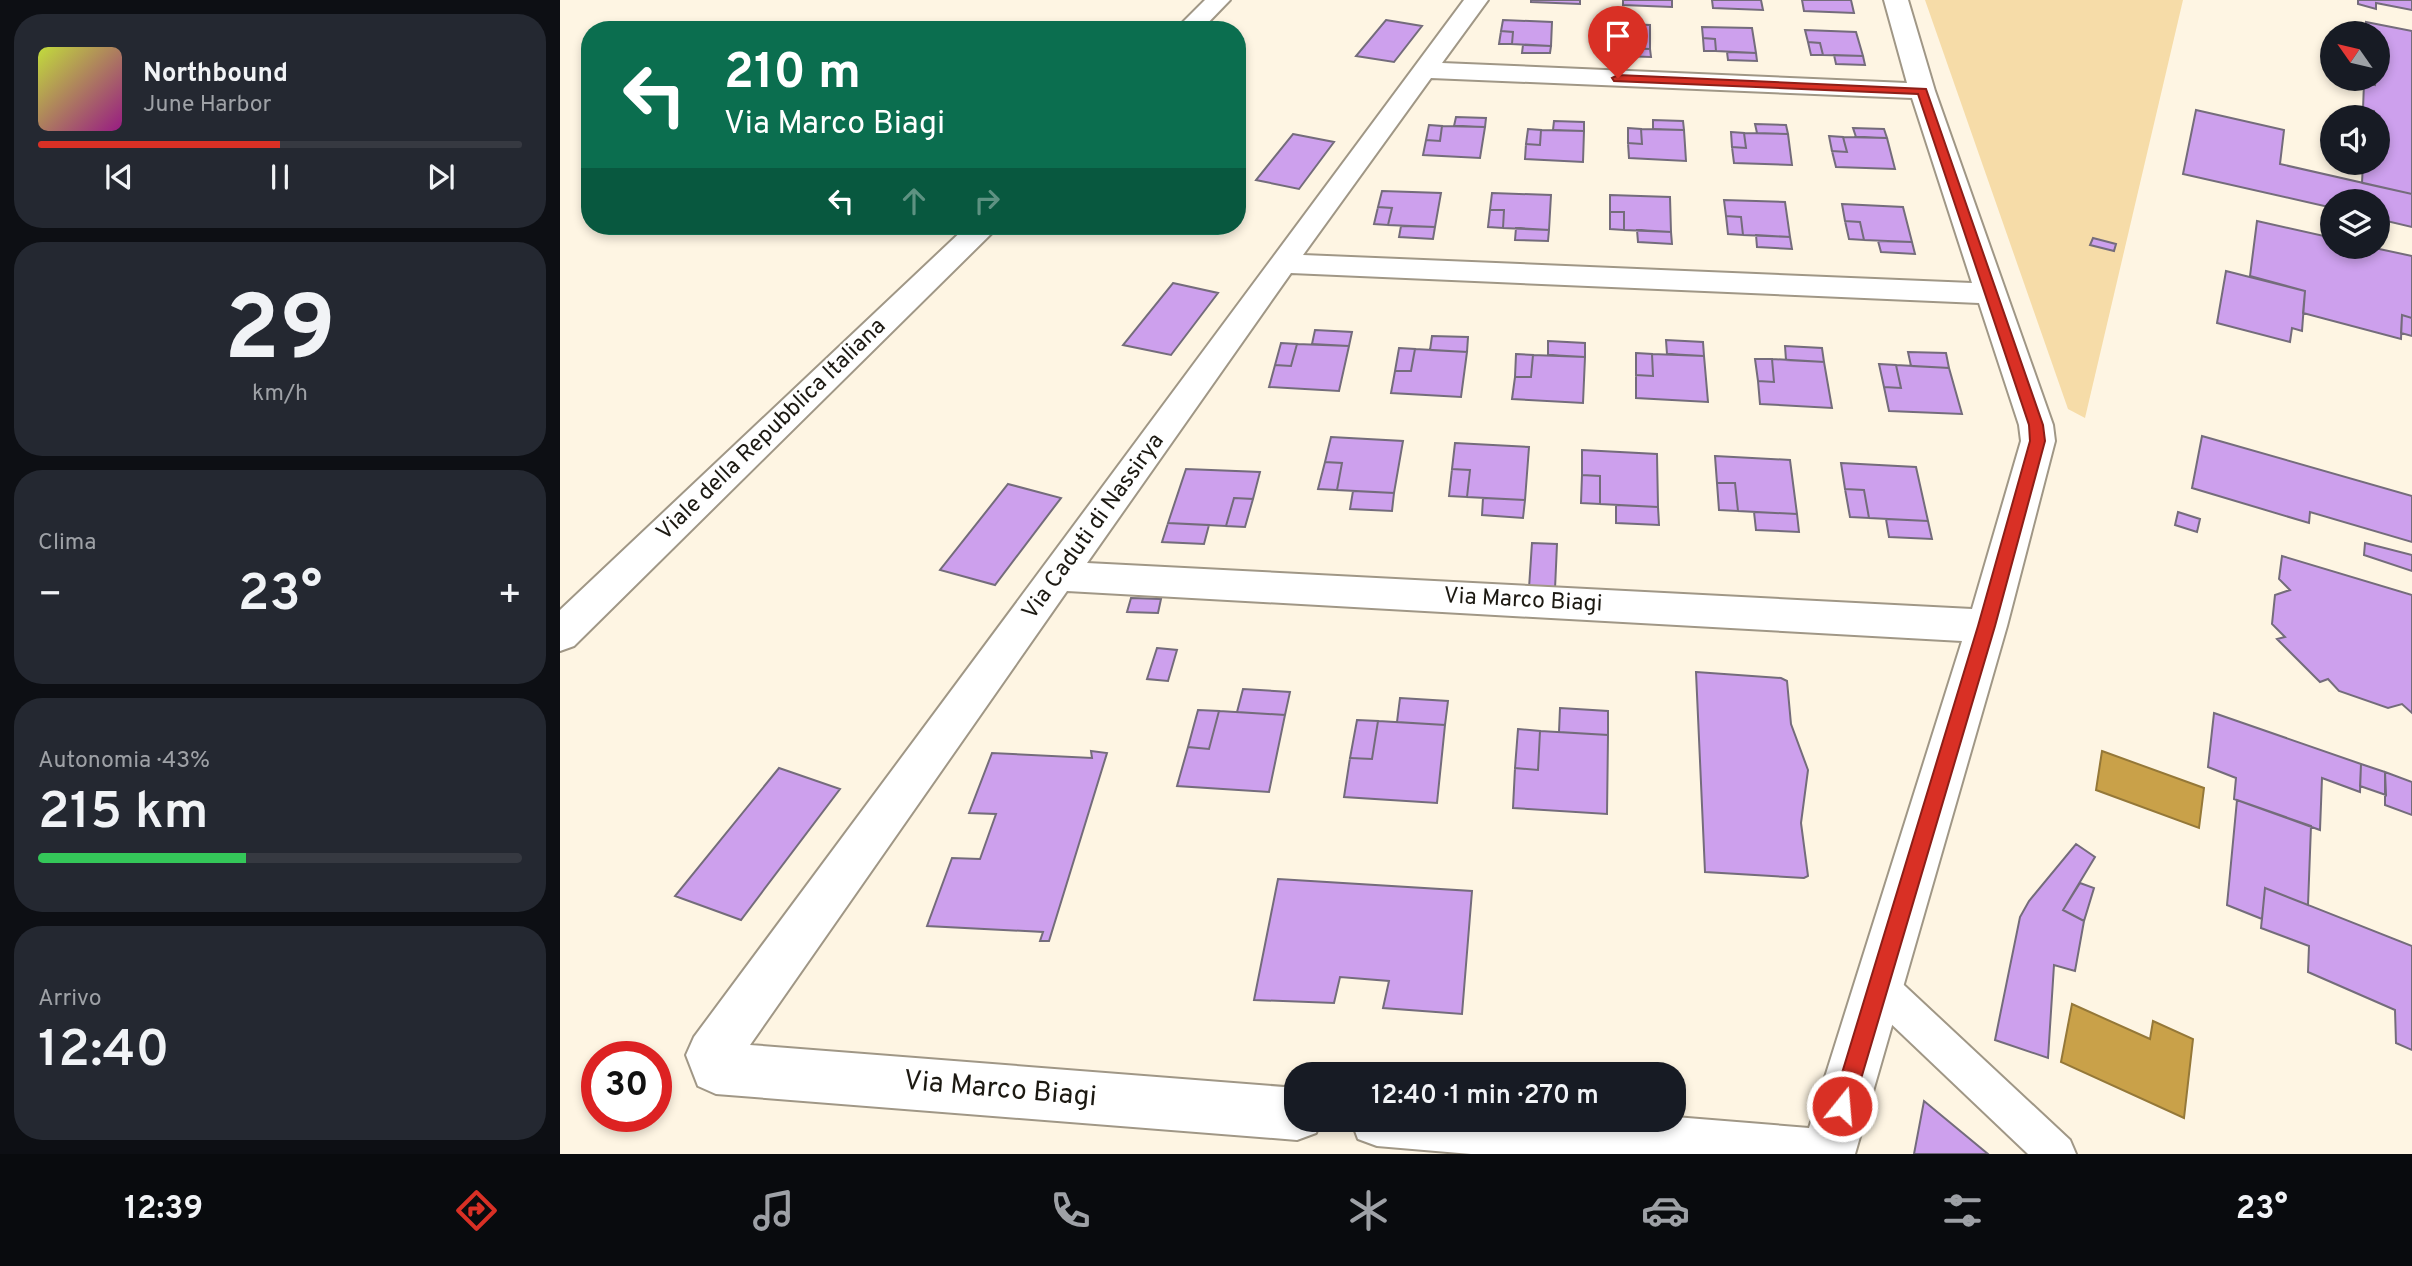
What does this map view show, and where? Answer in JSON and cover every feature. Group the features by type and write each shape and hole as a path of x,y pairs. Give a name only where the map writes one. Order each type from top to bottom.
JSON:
{"street":[{"path":"1196,21 1218,0"},
{"name":"Via Caduti di Nassirya","path":"712,1055 1282,263 1476,0"},
{"path":"1828,1154 1987,626 2038,441 2036,425 1993,295 1922,91 1896,0"},
{"path":"1424,71 1922,91"},
{"name":"Viale della Repubblica Italiana","path":"560,635 975,235"},
{"path":"1282,263 1993,295"},
{"name":"Via Marco Biagi","path":"1059,576 1987,626"},
{"name":"Via Marco Biagi","path":"712,1055 716,1068 1284,1113"},
{"path":"1529,1132 1807,1154"}],"lane":[{"path":"1878,986 2056,1154"}],"shaded area":[{"path":"1925,0 2183,0 2085,418 2068,409"},
{"path":"2102,751 2204,788 2199,828 2096,790"},
{"path":"2072,1004 2150,1039 2153,1021 2193,1039 2184,1118 2061,1062"}],"building":[{"path":"1580,0 1580,4 1531,2"},
{"path":"1623,0 1672,0 1672,7 1623,5"},
{"path":"1712,0 1761,0 1763,10 1713,8"},
{"path":"1802,0 1851,0 1854,13 1804,11"},
{"path":"2358,0 2412,0 2412,10 2376,3 2376,9 2358,4"},
{"path":"1386,20 1422,26 1394,62 1356,56"},
{"path":"1503,20 1552,22 1551,46 1512,44 1513,32 1501,31"},
{"path":"1599,23 1650,25 1650,49 1611,48 1611,35 1599,35"},
{"path":"1702,27 1752,28 1756,53 1716,51 1715,39 1703,38"},
{"path":"2390,27 2412,31 2412,194 2362,183 2362,175 2390,175 2390,105 2363,105 2364,91 2390,91"},
{"path":"1805,30 1856,32 1863,56 1823,55 1820,43 1808,42"},
{"path":"1501,31 1513,32 1512,44 1499,44"},
{"path":"1599,35 1611,35 1611,48 1599,47"},
{"path":"1703,38 1715,39 1716,51 1704,51"},
{"path":"1808,42 1820,43 1823,55 1811,55"},
{"path":"1523,45 1551,46 1550,53 1522,53"},
{"path":"1622,48 1650,49 1651,57 1622,56"},
{"path":"1727,52 1756,53 1757,61 1728,60"},
{"path":"1834,55 1863,56 1865,65 1836,64"},
{"path":"2196,110 2284,130 2280,164 2390,189 2320,189 2320,205 2183,174"},
{"path":"1456,117 1486,118 1485,127 1454,126"},
{"path":"1653,120 1683,121 1684,130 1653,129"},
{"path":"1554,121 1584,122 1584,131 1553,130"},
{"path":"1755,124 1786,125 1788,134 1757,133"},
{"path":"1429,125 1442,126 1440,141 1426,140"},
{"path":"1442,126 1485,127 1480,158 1423,155 1426,140 1440,141"},
{"path":"1628,128 1641,129 1642,144 1628,143"},
{"path":"1853,128 1884,129 1887,138 1856,137"},
{"path":"1528,129 1541,130 1540,145 1526,144"},
{"path":"1641,129 1684,130 1686,161 1629,158 1628,143 1642,144"},
{"path":"1541,130 1584,131 1583,162 1525,159 1526,144 1540,145"},
{"path":"1731,132 1744,133 1746,148 1732,147"},
{"path":"1744,133 1788,134 1792,165 1734,163 1732,147 1746,148"},
{"path":"1293,134 1334,142 1299,189 1256,180"},
{"path":"1829,136 1843,137 1847,152 1832,151"},
{"path":"1843,137 1887,138 1895,169 1836,167 1832,151 1847,152"},
{"path":"2390,189 2412,194 2412,227 2390,222"},
{"path":"1382,191 1441,193 1435,227 1388,225 1392,208 1378,207"},
{"path":"1492,193 1551,195 1549,230 1503,228 1504,210 1490,210"},
{"path":"1610,195 1670,197 1671,232 1624,230 1624,212 1610,212"},
{"path":"1724,200 1785,202 1790,237 1743,235 1741,217 1726,216"},
{"path":"1842,204 1903,207 1912,242 1864,240 1860,222 1845,221"},
{"path":"1378,207 1392,208 1388,225 1374,224"},
{"path":"1490,210 1504,210 1503,228 1488,227"},
{"path":"1610,212 1624,212 1624,230 1610,229"},
{"path":"1726,216 1741,217 1743,235 1728,234"},
{"path":"1845,221 1860,222 1864,240 1849,239"},
{"path":"2257,221 2320,235 2320,259 2390,259 2390,251 2412,256 2412,318 2402,315 2401,339 2303,313 2305,291 2250,276"},
{"path":"1401,226 1435,227 1433,239 1399,237"},
{"path":"1516,228 1549,230 1548,241 1515,240"},
{"path":"1637,230 1671,232 1672,244 1638,242"},
{"path":"1756,235 1790,237 1792,249 1757,247"},
{"path":"2093,238 2116,244 2114,251 2090,245"},
{"path":"1878,241 1912,242 1915,254 1881,252"},
{"path":"2226,271 2305,291 2302,331 2292,328 2290,342 2217,323"},
{"path":"1173,283 1218,293 1171,355 1123,345"},
{"path":"2402,315 2412,318 2412,336 2401,333"},
{"path":"1315,330 1352,332 1349,346 1312,344"},
{"path":"1432,336 1468,337 1467,352 1430,350"},
{"path":"1666,340 1703,342 1704,356 1667,354"},
{"path":"1548,341 1585,343 1585,357 1548,355"},
{"path":"1281,343 1297,344 1291,366 1275,365"},
{"path":"1297,344 1349,346 1339,391 1269,387 1275,365 1291,366"},
{"path":"1785,346 1822,348 1824,362 1786,360"},
{"path":"1399,348 1415,349 1411,371 1395,371"},
{"path":"1415,349 1467,352 1461,397 1391,393 1395,371 1411,371"},
{"path":"1908,352 1946,353 1949,368 1911,366"},
{"path":"1636,353 1652,354 1653,376 1636,375"},
{"path":"1516,354 1533,355 1531,377 1515,377"},
{"path":"1652,354 1704,356 1708,402 1636,398 1636,375 1653,376"},
{"path":"1533,355 1585,357 1583,403 1512,399 1515,377 1531,377"},
{"path":"1755,359 1772,359 1774,382 1758,381"},
{"path":"1772,359 1824,362 1832,408 1760,404 1758,381 1774,382"},
{"path":"1879,364 1896,365 1901,388 1884,387"},
{"path":"1896,365 1949,368 1962,414 1889,411 1884,387 1901,388"},
{"path":"2202,436 2412,496 2412,542 2310,512 2309,523 2192,488"},
{"path":"1331,437 1403,441 1394,493 1337,490 1342,463 1325,462"},
{"path":"1455,443 1529,447 1525,500 1467,497 1470,470 1452,469"},
{"path":"1582,450 1657,454 1658,507 1600,504 1600,476 1582,475"},
{"path":"1715,456 1790,460 1797,514 1738,511 1735,483 1717,483"},
{"path":"1325,462 1342,463 1337,490 1318,489"},
{"path":"1841,463 1916,467 1928,521 1869,518 1864,490 1845,489"},
{"path":"1186,469 1260,472 1253,499 1234,498 1226,526 1168,523"},
{"path":"1452,469 1470,470 1467,497 1449,496"},
{"path":"1582,475 1600,476 1600,504 1581,503"},
{"path":"1717,483 1735,483 1738,511 1719,510"},
{"path":"1008,484 1061,498 995,585 940,570"},
{"path":"1845,489 1864,490 1869,518 1850,517"},
{"path":"1353,491 1394,493 1392,511 1350,509"},
{"path":"1234,498 1253,499 1245,527 1226,526"},
{"path":"1483,498 1525,500 1523,518 1482,515"},
{"path":"1616,505 1658,507 1659,525 1616,523"},
{"path":"1754,512 1797,514 1799,532 1756,530"},
{"path":"2178,512 2200,519 2197,532 2175,525"},
{"path":"1886,519 1928,521 1932,539 1889,537"},
{"path":"1168,523 1209,525 1204,544 1162,542"},
{"path":"1532,543 1557,544 1555,589 1529,588"},
{"path":"2365,543 2412,555 2412,571 2364,555"},
{"path":"2282,556 2412,595 2412,713 2402,704 2388,708 2339,691 2328,679 2320,682 2277,639 2285,637 2272,624 2275,595 2290,590 2279,579"},
{"path":"1131,598 1161,599 1158,613 1127,612"},
{"path":"1157,648 1177,650 1168,681 1147,679"},
{"path":"1696,672 1781,678 1787,681 1791,724 1808,770 1801,823 1808,876 1804,878 1705,872"},
{"path":"1243,689 1290,692 1285,715 1237,712"},
{"path":"1400,698 1448,701 1445,725 1397,722"},
{"path":"1560,708 1608,711 1608,735 1559,732"},
{"path":"1198,710 1219,711 1209,749 1188,747"},
{"path":"1219,711 1285,715 1269,792 1177,786 1188,747 1209,749"},
{"path":"2214,713 2361,764 2360,792 2322,778 2320,830 2234,799 2236,778 2208,767"},
{"path":"1357,720 1378,721 1372,759 1350,758"},
{"path":"1378,721 1445,725 1437,803 1344,797 1350,758 1372,759"},
{"path":"1518,729 1540,731 1538,770 1515,768"},
{"path":"1540,731 1608,735 1607,814 1513,808 1515,768 1538,770"},
{"path":"1091,751 1107,753 1049,941 1040,941 1043,932 927,926 952,858 980,859 996,814 969,813 992,753 1092,758"},
{"path":"2361,764 2385,772 2386,795 2360,786"},
{"path":"779,768 840,789 741,920 675,896"},
{"path":"2385,772 2412,782 2412,815 2385,805"},
{"path":"2237,800 2311,826 2308,905 2265,888 2262,919 2227,905"},
{"path":"2076,844 2095,857 2063,910 2084,921 2075,971 2054,965 2048,1058 1995,1040 2020,917 2029,901"},
{"path":"1278,879 1472,891 1462,1014 1383,1008 1389,981 1340,977 1334,1003 1254,1000"},
{"path":"2080,883 2094,888 2084,921 2063,910"},
{"path":"2265,888 2412,946 2412,1050 2396,1043 2395,1010 2308,972 2309,946 2261,928"},
{"path":"1924,1101 1988,1154 1914,1154"}],"route":[{"path":"1618,78 1922,91 2036,425 2038,441 1987,626 1842,1106"}]}
